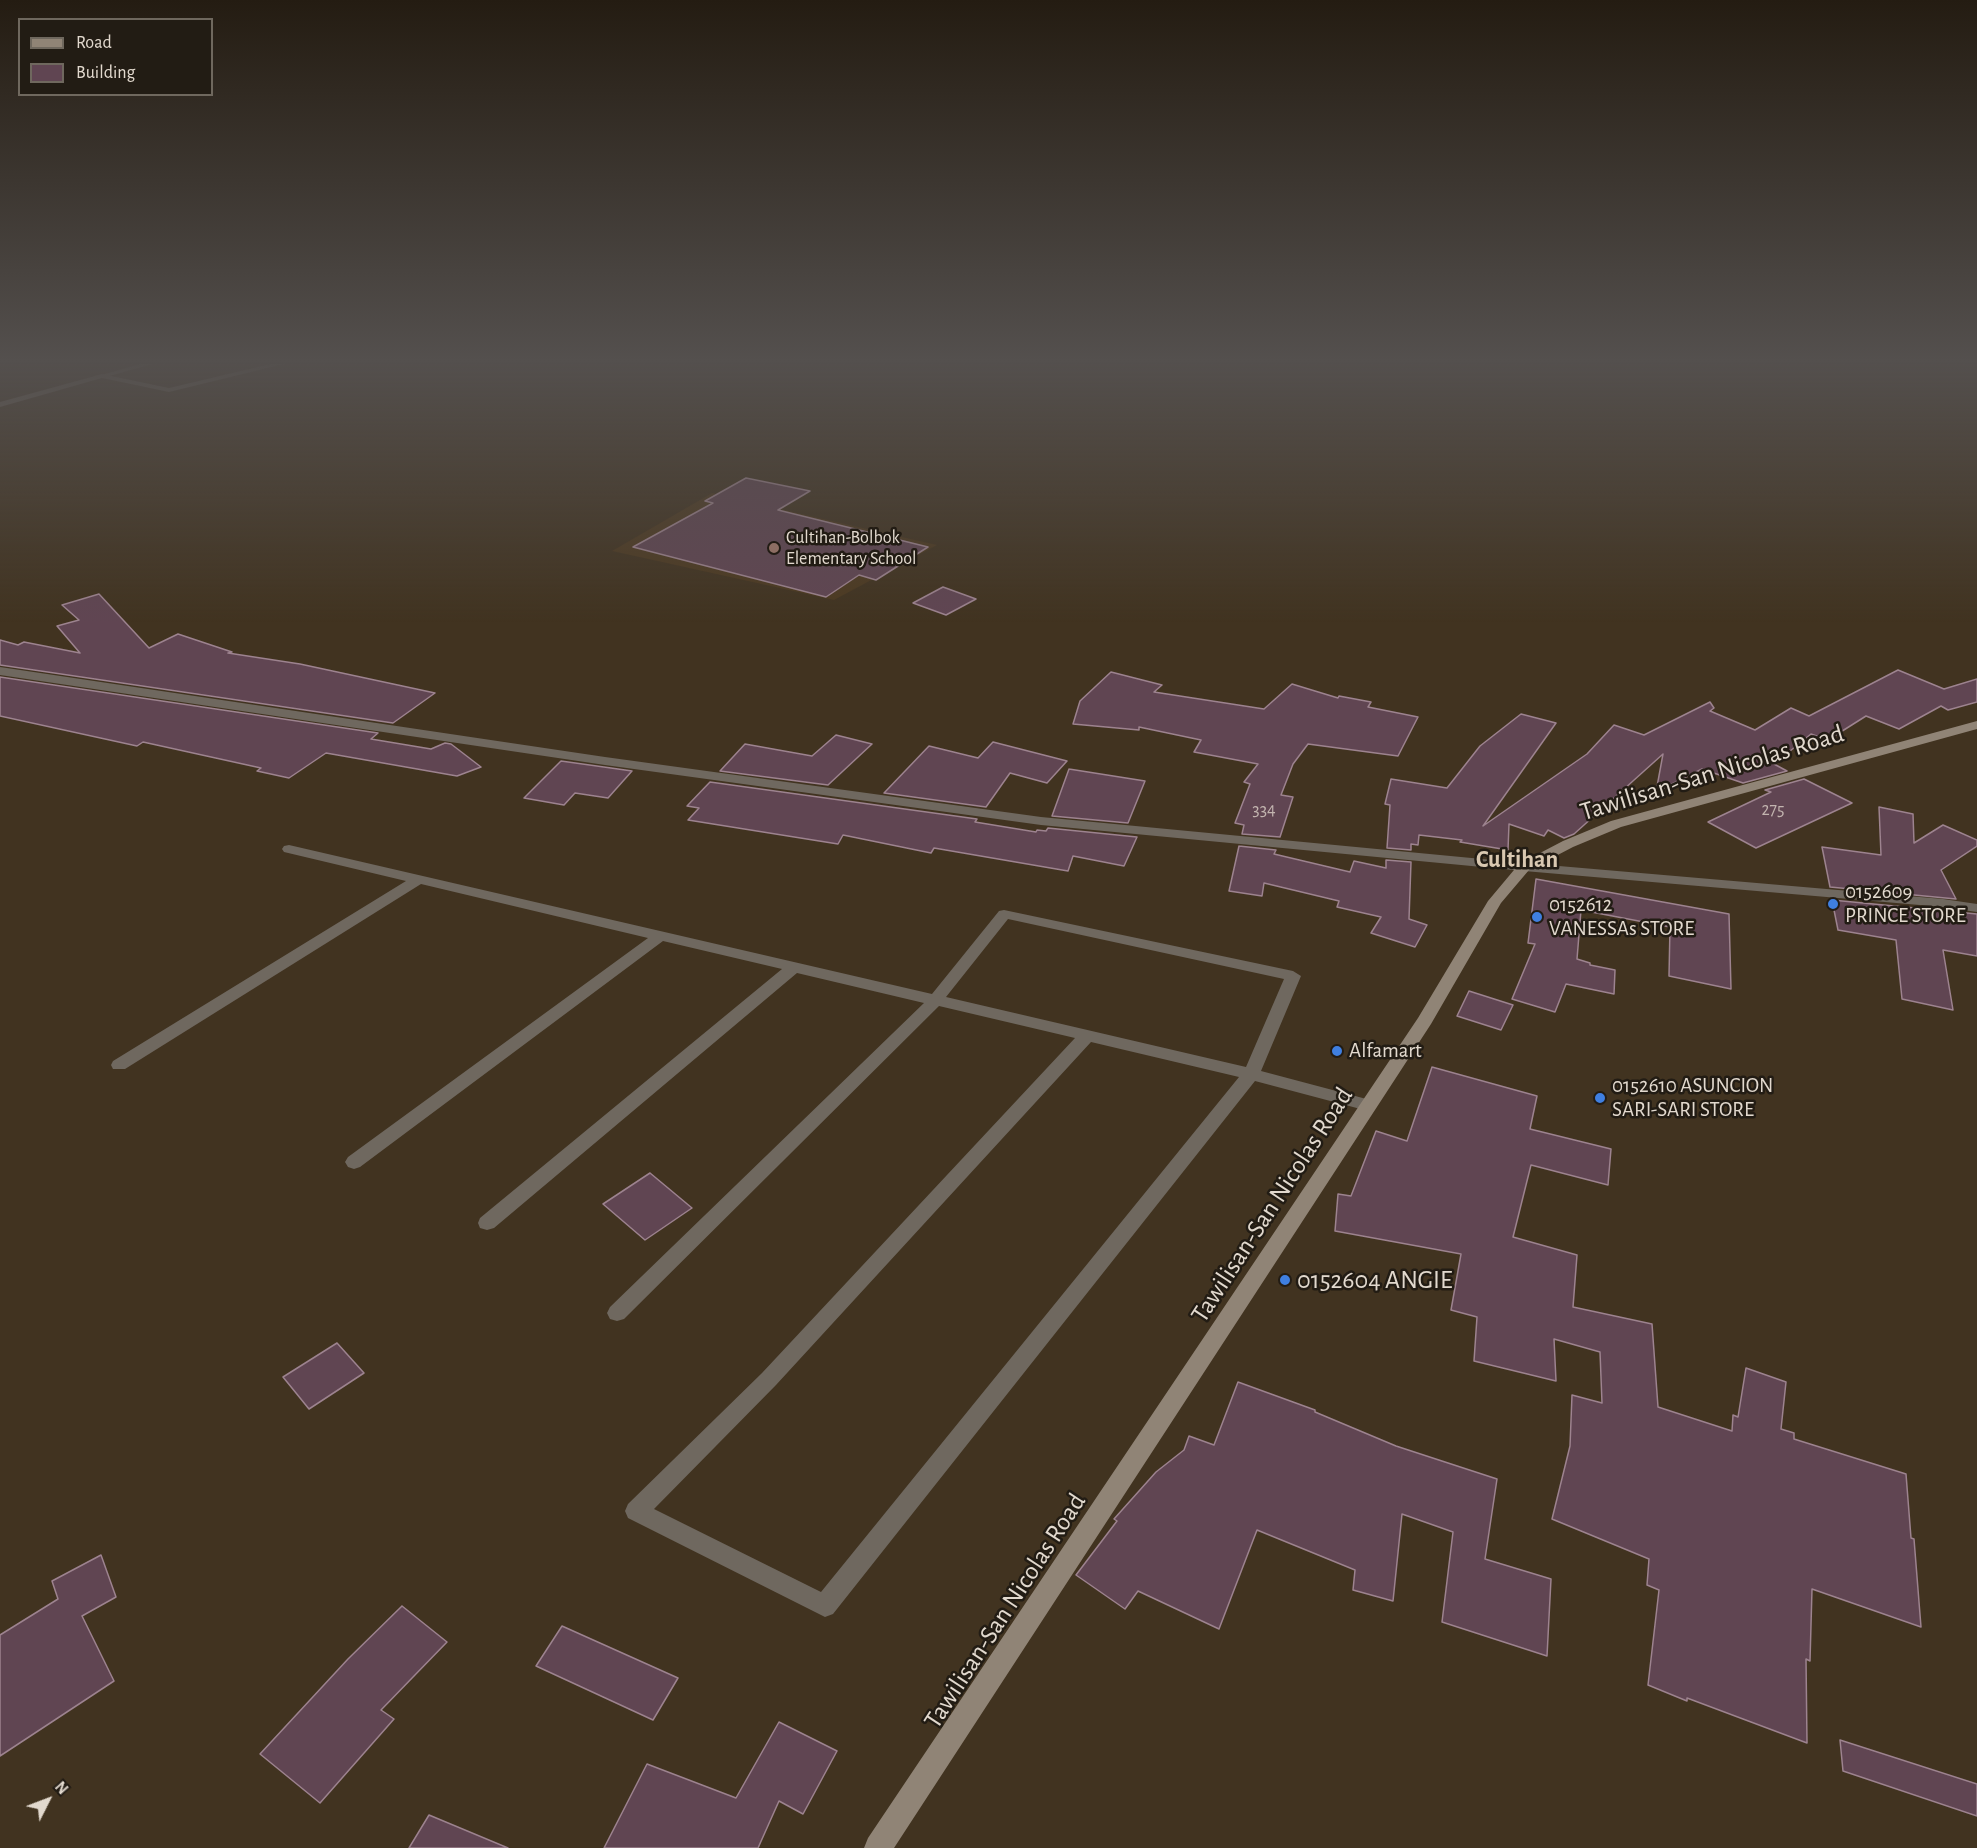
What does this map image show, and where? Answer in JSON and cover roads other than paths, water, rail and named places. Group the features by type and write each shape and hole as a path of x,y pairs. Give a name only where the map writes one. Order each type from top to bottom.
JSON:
{"main road":[{"name":"Tawilisan-San Nicolas Road","path":"878,1848 1425,1020 1495,901 1524,867 1568,844 1616,824 1977,725"}],"street":[{"path":"0,671 594,759 1041,821 1524,867 1943,903 1977,908"},
{"path":"289,849 1251,1074 1368,1105"},
{"path":"119,1065 419,879"},
{"path":"617,1313 936,1000 1004,914 1293,976 1251,1074 825,1606 636,1511 769,1379 1087,1036"},
{"path":"354,1162 660,936"},
{"path":"487,1224 795,967"}],"place":[{"name":"Cultihan-Bolbok Elementary School","path":"774,548"},
{"name":"0152609 PRINCE STORE","path":"1833,904"},
{"name":"0152612 VANESSAs STORE","path":"1537,917"},
{"name":"Alfamart","path":"1337,1051"},
{"name":"0152610 ASUNCION SARI-SARI STORE","path":"1600,1098"},
{"name":"0152604 ANGIE","path":"1285,1280"}],"district":[{"name":"Cultihan","path":"1517,860"}]}
